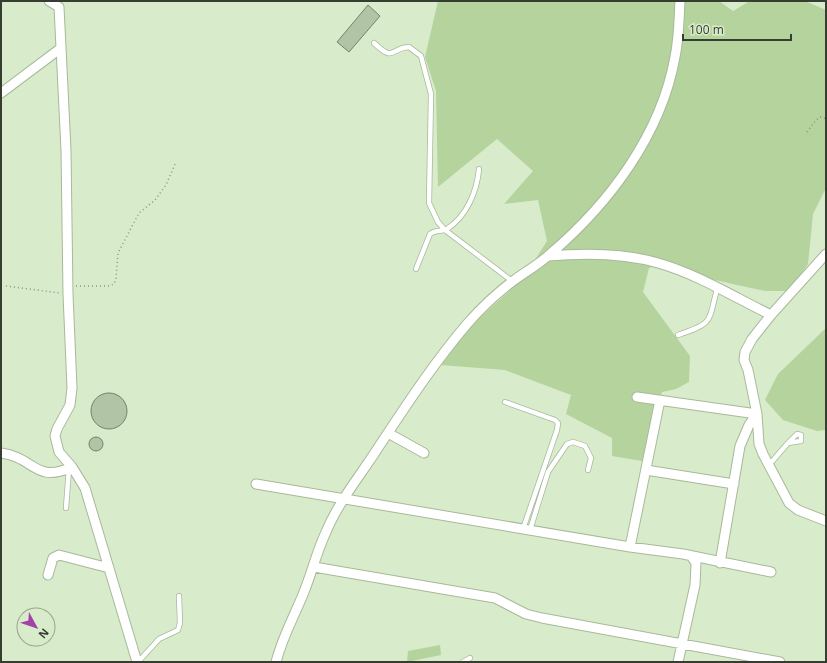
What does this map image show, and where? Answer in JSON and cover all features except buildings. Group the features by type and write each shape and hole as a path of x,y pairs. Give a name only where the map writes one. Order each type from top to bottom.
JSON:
{"street":[{"path":"49,1 59,4 66,150 68,290 72,361 72,397 57,429 56,436 59,452 85,488 108,568 138,662"},
{"path":"276,662 282,638 297,609 314,567 326,531 344,499 433,367 468,323 487,303 513,281 548,256 576,230 626,172 648,133 671,76 675,56 680,1"},
{"path":"1,94 61,48"},
{"path":"548,256 584,254 642,259 678,270 771,315"},
{"path":"824,260 771,315 745,352 744,360 748,370 757,414 759,444 769,465 789,503 798,510 826,520"},
{"path":"637,397 757,414"},
{"path":"630,547 660,400"},
{"path":"720,563 740,446 749,425 757,414"},
{"path":"388,433 424,453"},
{"path":"1,453 20,458 45,473 56,474 70,467"},
{"path":"646,470 734,484"},
{"path":"256,484 691,556 771,572"},
{"path":"48,575 54,558 59,555 108,568"},
{"path":"678,662 697,569 696,563 691,556"},
{"path":"314,567 495,598 526,614 542,618 780,662"}],"lane":[{"path":"374,43 386,53 393,53 409,46 421,56 431,94 429,203 438,222 445,230 513,281"},
{"path":"416,269 430,234 434,230 445,230 455,223 474,194 479,169"},
{"path":"678,335 702,327 708,321 717,289"},
{"path":"505,402 555,420 558,423 526,529"},
{"path":"526,529 548,472 567,444 573,442 585,446 591,458 588,470"},
{"path":"769,465 788,443"},
{"path":"66,508 70,467"},
{"path":"138,662 159,639 178,630 180,623 179,596"},
{"path":"463,662 470,658"}],"path":[{"path":"808,132 816,120 821,117 826,119"},
{"path":"6,286 68,290 109,286 114,284 116,279 118,253 139,213 155,200 166,185 175,164"}],"green space":[{"path":"438,1 719,1 733,11 750,1 805,1 826,10 826,188 813,214 808,264 790,291 765,291 703,277 669,262 649,268 643,292 690,356 689,382 676,389 662,392 654,414 642,461 612,456 612,438 566,414 571,395 505,370 441,365 473,323 523,279 547,241 538,200 504,204 533,171 497,139 438,187 436,91 425,57"},
{"path":"826,328 826,430 817,431 783,420 765,400 778,374"},
{"path":"440,645 441,655 407,662 408,651"}]}
